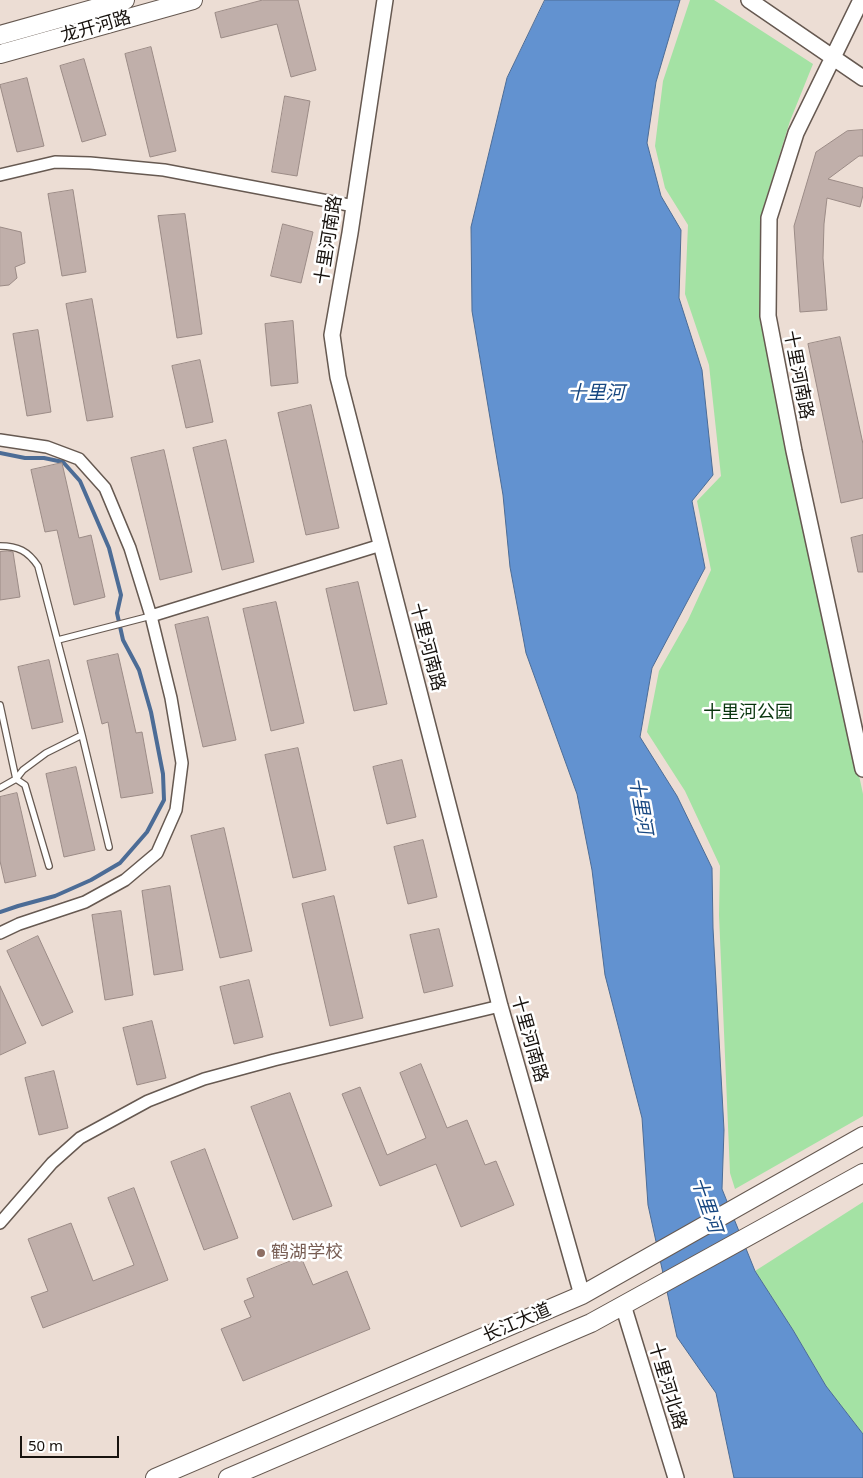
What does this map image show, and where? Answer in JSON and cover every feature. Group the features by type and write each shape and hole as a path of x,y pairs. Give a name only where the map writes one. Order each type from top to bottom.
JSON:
{"main road":[{"name":"龙开河路","path":"0,35 125,0"},
{"name":"龙开河路","path":"0,54 193,0"},
{"name":"长江大道","path":"155,1478 582,1295 863,1136"},
{"name":"长江大道","path":"228,1478 591,1323 863,1174"}],"street":[{"name":"十里河南路","path":"385,0 354,206 332,335 338,377 500,1006 582,1295"},
{"path":"749,0 863,78"},
{"name":"十里河南路","path":"861,0 796,133 769,218 768,316 794,451 863,769"},
{"path":"0,175 55,162 90,163 164,170 354,206"},
{"path":"0,440 47,446 79,459 105,488 130,548 151,616 171,698 182,763 176,810 157,853 126,880 85,902 19,924 0,933"},
{"path":"151,616 381,545"},
{"path":"0,1223 52,1163 80,1138 148,1101 204,1080 274,1060 500,1006"},
{"name":"十里河北路","path":"623,1305 676,1478"}],"lane":[{"path":"0,546 22,550 31,556 38,566 82,735 108,847"},
{"path":"58,640 151,616"},
{"path":"0,705 16,779 25,785 49,866"},
{"path":"0,788 16,779 23,770 46,753 82,735"}],"green space":[{"name":"十里河公园","path":"690,0 714,0 813,64 790,121 761,215 760,315 863,794 863,1116 735,1189 730,1173 719,915 720,866 685,791 647,732 659,671 688,620 711,570 697,501 721,476 709,365 685,294 688,225 665,188 655,146 663,81"},
{"path":"863,1202 863,1434 826,1386 755,1271"}],"water":[{"name":"十里河","path":"545,0 680,0 656,82 647,143 661,196 681,230 679,298 702,370 713,475 692,501 705,568 652,668 640,737 677,796 712,868 713,928 724,1130 722,1189 755,1271 826,1386 863,1434 863,1478 734,1478 716,1393 677,1337 648,1205 642,1118 605,975 592,870 577,794 526,653 510,567 503,495 472,311 471,227 507,78"}],"building":[{"path":"263,0 298,0 316,70 291,77 277,24 221,38 215,13"},
{"path":"151,47 176,151 150,157 125,54"},
{"path":"84,59 106,135 82,142 60,66"},
{"path":"27,78 44,146 17,152 0,85"},
{"path":"285,96 310,101 297,176 272,172"},
{"path":"863,130 863,156 859,156 828,179 863,188 863,195 860,207 827,198 823,258 827,310 800,312 794,226 816,152 847,131"},
{"path":"73,190 86,272 62,276 48,194"},
{"path":"185,214 202,334 177,338 158,216"},
{"path":"283,224 313,232 301,283 271,276"},
{"path":"0,227 21,232 25,263 15,267 17,278 9,285 0,286"},
{"path":"92,299 113,417 87,421 66,304"},
{"path":"293,321 298,383 271,386 265,324"},
{"path":"38,330 51,412 27,416 13,334"},
{"path":"840,337 863,444 863,498 841,503 808,344"},
{"path":"200,360 213,422 186,428 172,366"},
{"path":"311,405 339,528 306,535 278,413"},
{"path":"226,440 254,562 222,570 193,448"},
{"path":"164,450 192,572 160,580 131,458"},
{"path":"62,463 79,538 91,535 105,597 74,605 57,530 45,532 31,470"},
{"path":"863,535 863,572 858,572 851,538"},
{"path":"0,552 13,552 20,597 0,600"},
{"path":"358,582 387,704 354,711 326,589"},
{"path":"276,602 304,723 271,731 243,609"},
{"path":"208,617 236,740 203,747 175,625"},
{"path":"118,654 136,733 142,732 153,793 121,798 108,722 102,724 87,661"},
{"path":"49,660 63,722 32,729 18,667"},
{"path":"298,748 326,870 293,878 265,755"},
{"path":"402,760 416,817 387,824 373,767"},
{"path":"76,767 95,850 64,857 46,774"},
{"path":"17,793 36,876 5,883 0,861 0,797"},
{"path":"224,828 252,951 220,958 191,836"},
{"path":"423,840 437,897 408,904 394,847"},
{"path":"170,886 183,970 154,975 142,891"},
{"path":"334,896 363,1018 330,1026 302,904"},
{"path":"121,911 133,995 105,1000 92,915"},
{"path":"439,929 453,986 424,993 410,935"},
{"path":"38,936 73,1012 42,1026 7,951"},
{"path":"249,980 263,1037 234,1044 220,987"},
{"path":"0,986 26,1043 0,1055"},
{"path":"152,1021 166,1078 137,1085 123,1028"},
{"path":"421,1064 447,1128 467,1120 485,1165 496,1161 514,1205 461,1227 436,1164 380,1186 342,1094 360,1087 387,1155 426,1138 400,1073"},
{"path":"54,1071 68,1128 39,1135 25,1078"},
{"path":"290,1093 332,1206 293,1220 251,1107"},
{"path":"205,1149 238,1238 204,1250 171,1162"},
{"path":"134,1188 168,1280 43,1328 31,1297 48,1291 28,1239 71,1223 93,1281 134,1265 108,1198"},
{"path":"301,1257 313,1285 347,1271 370,1329 243,1381 221,1329 251,1317 244,1301 254,1297 247,1279"}],"waterway":[{"path":"0,453 63,462 80,481 109,548 121,595 117,613 123,640 139,670 151,712 163,774 164,800 147,832 120,863 91,880 55,896 0,912"}],"place":[{"name":"鹤湖学校","path":"261,1253"}]}
